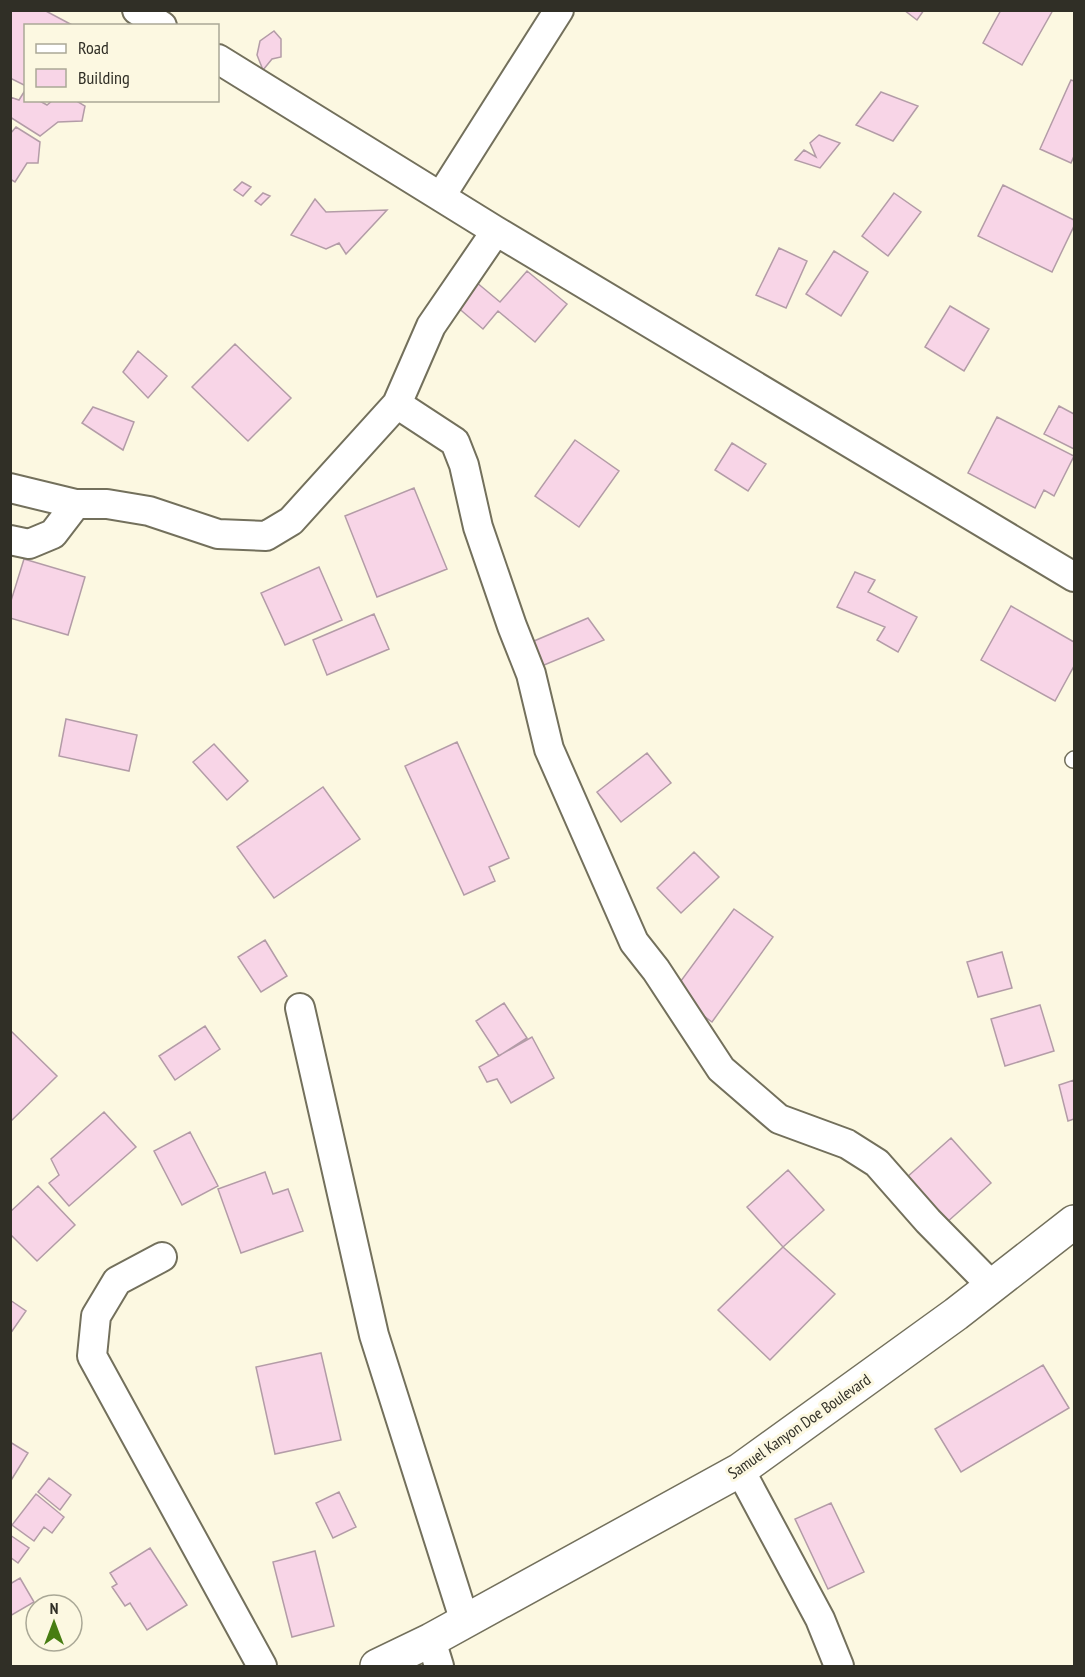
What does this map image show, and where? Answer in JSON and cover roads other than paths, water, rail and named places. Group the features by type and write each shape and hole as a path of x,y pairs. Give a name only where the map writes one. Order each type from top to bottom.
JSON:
{"street":[{"path":"137,10 159,24"},
{"path":"441,196 559,10"},
{"path":"219,60 496,231 1074,577"},
{"path":"10,488 76,504 107,504 149,511 218,534 266,536 291,521 397,404 431,326 496,231"},
{"path":"397,404 455,442 464,465 478,526 531,674 549,749 634,942 656,970 721,1069 779,1119 847,1143 877,1163 928,1221 992,1286"},
{"path":"10,540 29,544 53,534 76,504"},
{"path":"300,1008 374,1335 465,1622"},
{"name":"Samuel Kanyon Doe Boulevard","path":"377,1666 435,1653 465,1622 740,1470 956,1314 1074,1222"},
{"path":"162,1257 117,1281 96,1316 92,1356 262,1666"},
{"path":"740,1470 820,1619 839,1666"}]}
